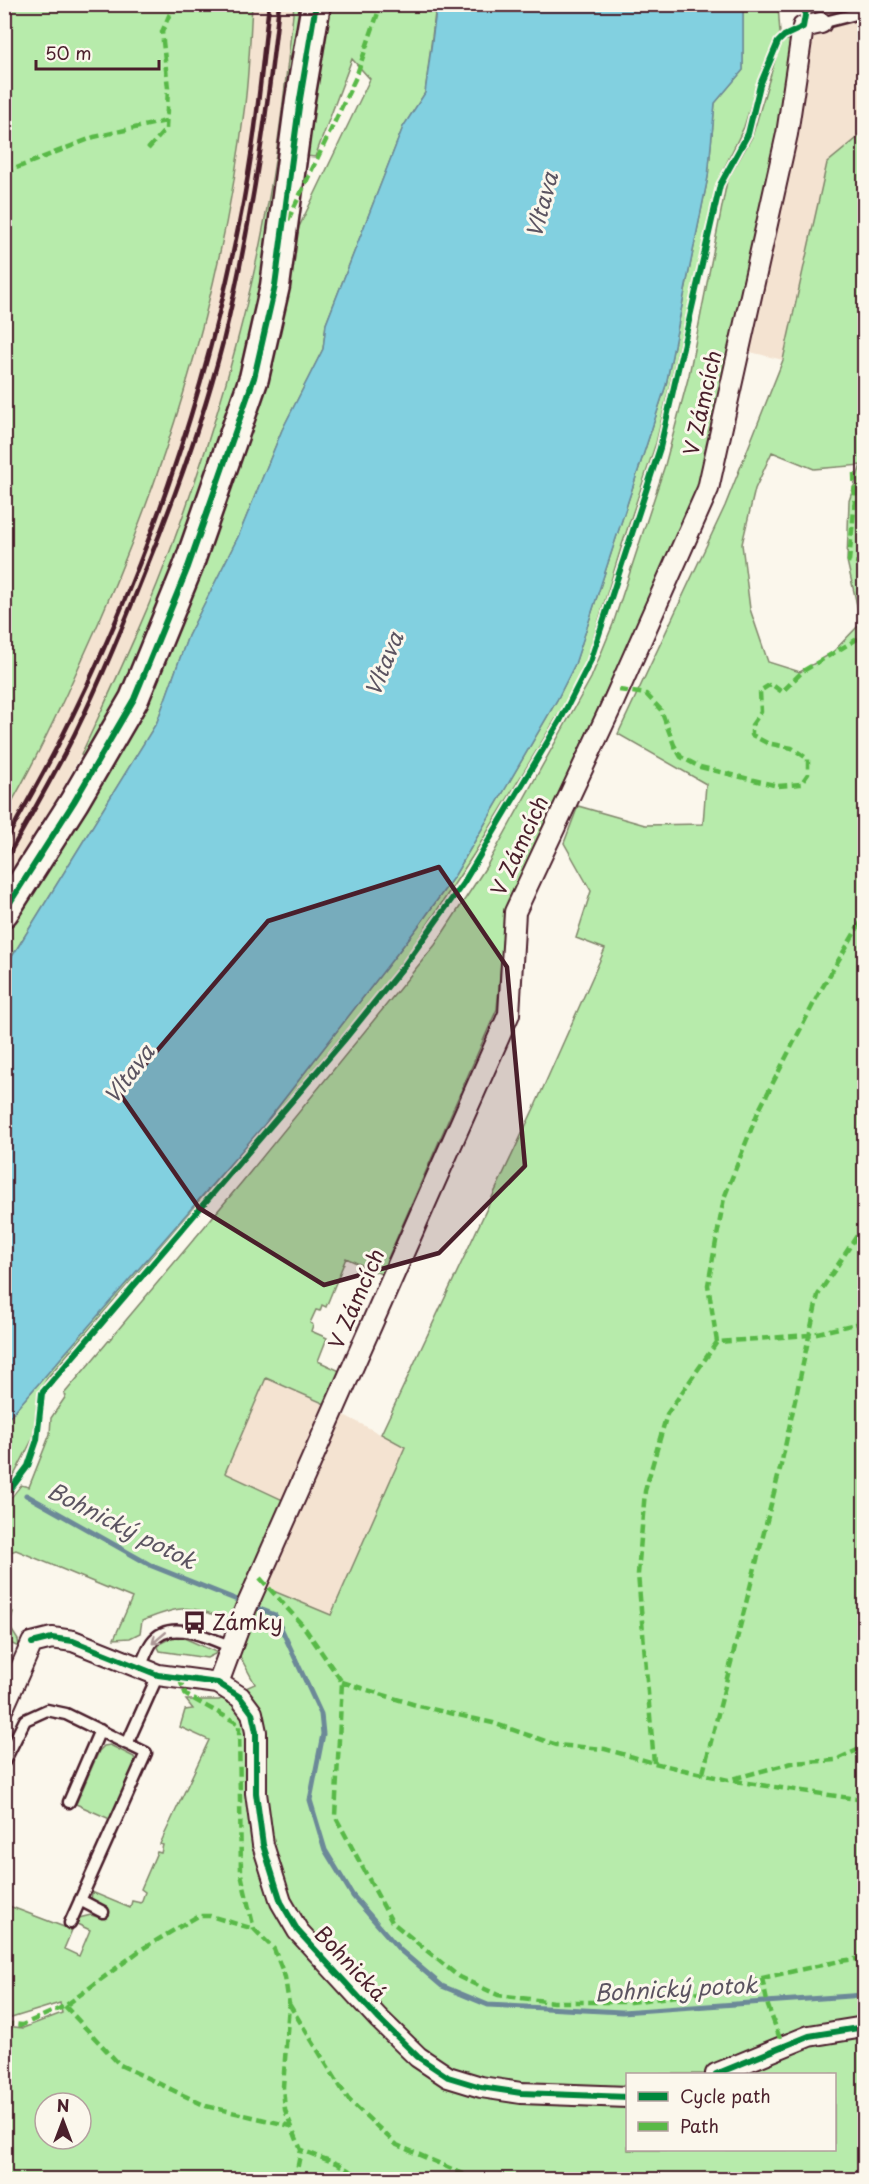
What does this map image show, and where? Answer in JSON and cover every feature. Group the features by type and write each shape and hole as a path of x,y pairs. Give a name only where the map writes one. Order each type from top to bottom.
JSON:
{"main road":[{"path":"4,912 74,802 134,699 188,567 254,378 275,286 300,99 316,4"}],"street":[{"name":"V Zámcích","path":"218,1683 248,1604 509,1014 515,912 612,705 708,489 787,134 803,27 821,23"},
{"path":"4,1706 32,1643 52,1638 73,1641 149,1671 218,1683"},
{"name":"Bohnická","path":"218,1683 240,1697 252,1713 256,1732 256,1793 263,1845 281,1902 298,1932 378,2018 418,2057 448,2077 482,2088 521,2093 626,2097"},
{"path":"718,2073 809,2036 864,2027"}],"lane":[{"path":"821,23 864,12"},
{"path":"127,1744 149,1671 153,1640 166,1631 183,1630 232,1647"},
{"path":"4,1762 25,1720 47,1710 66,1714 146,1753 70,1923"},
{"path":"69,1802 100,1730"},
{"path":"80,1900 103,1912"}],"highlighted area":[{"path":"439,867 507,967 525,1166 439,1253 324,1285 199,1208 120,1094 268,921"}],"shaded area":[{"path":"252,5 294,5 283,109 263,229 235,349 207,445 173,544 134,639 81,755 5,894 5,816 46,738 99,624 137,531 171,433 198,340 226,221 245,104"},
{"path":"817,5 864,5 864,125 862,134 827,163 783,360 746,351 810,40 822,32"},
{"path":"266,1377 405,1447 331,1616 247,1578 282,1501 225,1473"}],"green space":[{"path":"5,4 252,5 246,92 235,176 204,320 184,391 137,530 109,598 54,721 5,814"},
{"path":"294,5 305,5 272,244 242,382 140,663 90,761 81,755 163,570 200,466 235,348 255,269 273,173"},
{"path":"331,5 436,5 425,93 403,127 326,324 323,349 282,430 238,537 188,636 157,722 5,968 5,936 85,809 256,398 299,227 370,79 352,59 315,157 306,156 314,65"},
{"path":"743,5 778,5 780,33 762,69 744,127 718,181 656,443 587,659 569,697 474,854 411,950 364,1010 48,1377 38,1394 33,1438 5,1493 5,1422 264,1125 420,924 455,875 557,700 575,664 666,385 708,177 715,103 743,70"},
{"path":"785,40 791,40 792,51 779,126 699,490 506,907 497,1009 381,1274 346,1258 326,1307 322,1305 320,1311 316,1310 310,1323 313,1325 311,1331 327,1338 318,1361 340,1371 325,1404 266,1378 225,1473 283,1500 228,1621 194,1609 176,1609 142,1621 140,1633 130,1638 114,1639 132,1598 16,1550 5,1554 5,1505 21,1485 29,1487 50,1434 51,1418 66,1396 64,1394 242,1182 435,945 486,867 591,678 613,624 665,465 689,375 727,181 752,137 779,47"},
{"path":"864,125 864,2179 5,2179 5,2026 23,2028 62,2013 60,2003 5,2020 4,1916 9,1906 72,1930 64,1949 79,1956 90,1930 77,1924 79,1918 91,1915 101,1918 105,1910 91,1901 92,1892 130,1908 132,1901 141,1903 145,1892 141,1889 157,1852 161,1853 163,1845 160,1844 209,1740 180,1727 185,1710 193,1709 186,1700 219,1700 255,1684 238,1653 264,1587 331,1615 405,1447 381,1434 535,1106 605,949 576,938 591,891 564,843 578,806 645,825 703,824 706,784 618,734 725,506 783,360 827,163 862,134","holes":["772,452 814,469 861,465 849,501 847,561 861,623 832,653 800,672 768,662 750,609 742,544 755,489"]},
{"path":"5,1580 9,1611 13,1612 9,1626 18,1640 19,1647 5,1641"},
{"path":"175,1636 216,1652 207,1658 160,1651 158,1647 161,1643"},
{"path":"110,1745 134,1757 136,1765 112,1820 76,1804 99,1751 104,1746"}],"water":[{"name":"Vltava","path":"437,4 743,5 743,70 715,103 708,177 666,385 575,664 557,700 455,875 420,924 264,1125 5,1422 5,968 157,722 188,636 238,537 282,430 323,349 326,324 403,127 425,93"}],"waterway":[{"name":"Bohnický potok","path":"26,1495 152,1566 275,1615 321,1714 323,1734 310,1800 325,1850 353,1896 400,1950 442,1986 488,2005 622,2012 864,1995"}],"railway":[{"path":"4,844 58,745 116,620 142,556 188,425 207,358 239,224 257,115 269,4"},
{"path":"4,863 66,751 98,685 178,487 197,429 223,342 241,258 263,132 279,4"}],"marked path":[{"path":"148,149 166,129 168,88 162,32 174,4"},
{"path":"288,220 356,77 381,4"},
{"path":"4,173 94,137 166,121"},
{"path":"854,473 855,500 849,561 864,564"},
{"path":"619,690 646,694 661,710 681,757 700,767 778,786 801,784 808,774 808,759 792,748 767,743 752,735 752,725 761,712 760,691 771,684 782,692 803,671 864,635"},
{"path":"717,1342 708,1285 724,1198 758,1112 818,995 864,917"},
{"path":"703,1773 781,1465 818,1295 864,1225"},
{"path":"654,1763 638,1574 645,1491 667,1414 717,1342 809,1335 864,1322"},
{"path":"260,1578 304,1627 342,1682 335,1816 392,1922 459,1977 498,1995 553,2002 630,2002 685,1995 840,1961 864,1958"},
{"path":"179,1678 186,1695 239,1724 241,1874 254,1929"},
{"path":"342,1682 419,1706 493,1723 557,1745 605,1749 728,1780 792,1763 835,1760 864,1747"},
{"path":"734,1781 864,1800"},
{"path":"4,2023 22,2025 65,2006 142,1949 198,1916 210,1916 254,1929 274,1949 285,1977 289,2004 283,2087 285,2110 301,2150 338,2164 365,2180"},
{"path":"762,1978 768,2006 783,2047"},
{"path":"289,2004 348,2099 397,2145 477,2180"},
{"path":"65,2006 120,2065 206,2106 291,2126"},
{"path":"295,2180 301,2150"}],"cycle path":[{"path":"4,912 74,802 134,699 188,567 254,378 275,286 300,99 316,4"},
{"path":"4,1498 28,1466 37,1440 42,1393 344,1040 404,966 464,882 560,721 590,662 660,448 720,185 748,134 760,85 778,42 784,36 803,27 807,4"},
{"path":"32,1643 52,1638 73,1641 158,1675 218,1683 240,1697 252,1713 256,1732 256,1793 263,1845 281,1902 298,1931 378,2018 418,2057 448,2077 481,2087 521,2093 626,2097"},
{"path":"718,2073 809,2036 864,2027"}],"place":[{"name":"Zámky","path":"194,1623"}]}
